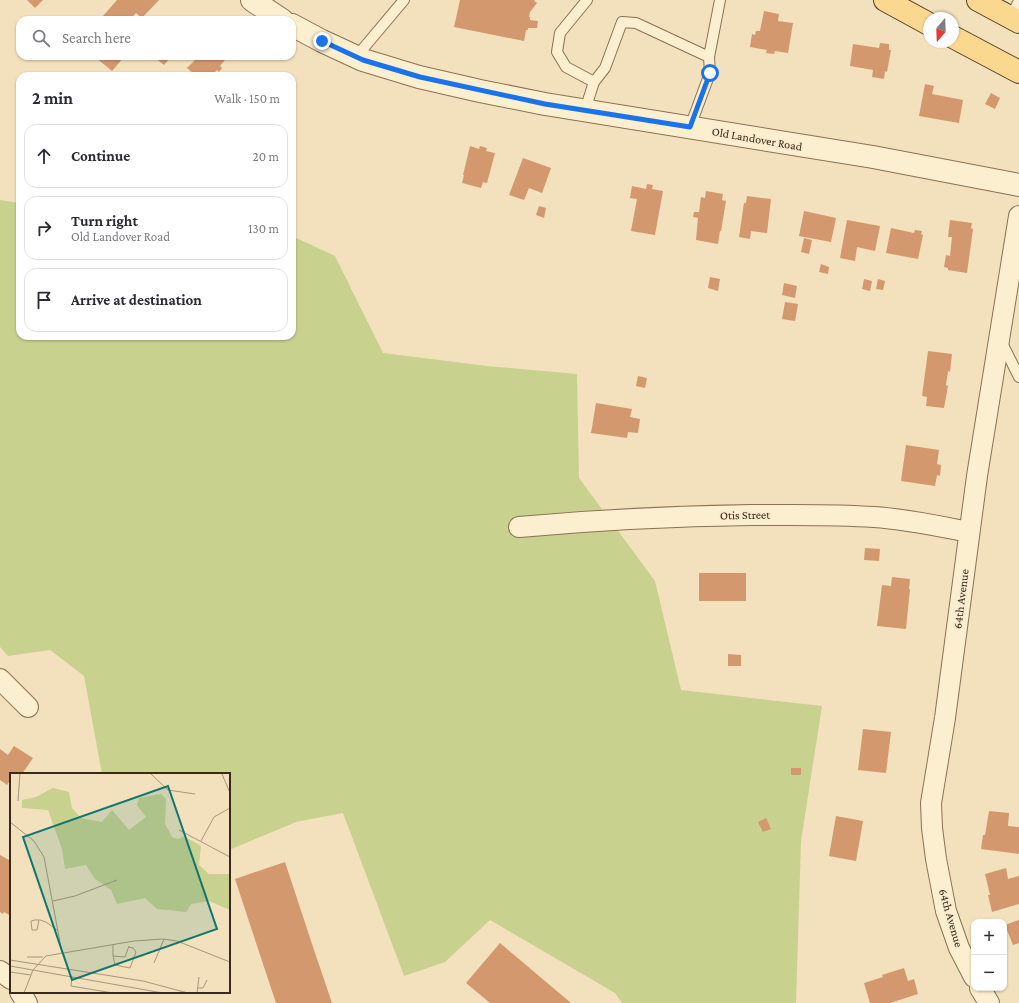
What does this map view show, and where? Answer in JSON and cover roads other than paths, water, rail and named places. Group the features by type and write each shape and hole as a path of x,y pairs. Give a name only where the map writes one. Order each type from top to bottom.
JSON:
{"main road":[{"path":"885,0 923,21"},
{"path":"978,0 1016,14"},
{"path":"959,40 1019,72"}],"street":[{"path":"252,0 276,16"},
{"name":"Old Landover Road","path":"296,27 356,57 420,77 545,104 873,157 1019,185"},
{"name":"64th Avenue","path":"971,971 959,948 946,911 936,859 931,804 946,718 977,476 1019,216"},
{"name":"Otis Street","path":"519,527 588,521 682,516 819,515 875,517 923,523 969,532"},
{"path":"0,679 28,707"},
{"path":"0,971 10,978"},
{"path":"982,991 989,1003"},
{"path":"21,993 27,1003"}],"lane":[{"path":"356,57 404,0"},
{"path":"587,0 560,33 557,52 566,67 594,82"},
{"path":"690,127 710,73 709,56 720,0"},
{"path":"585,110 594,82 605,68 622,22 636,23 709,56"},
{"path":"999,338 1019,378"}]}
